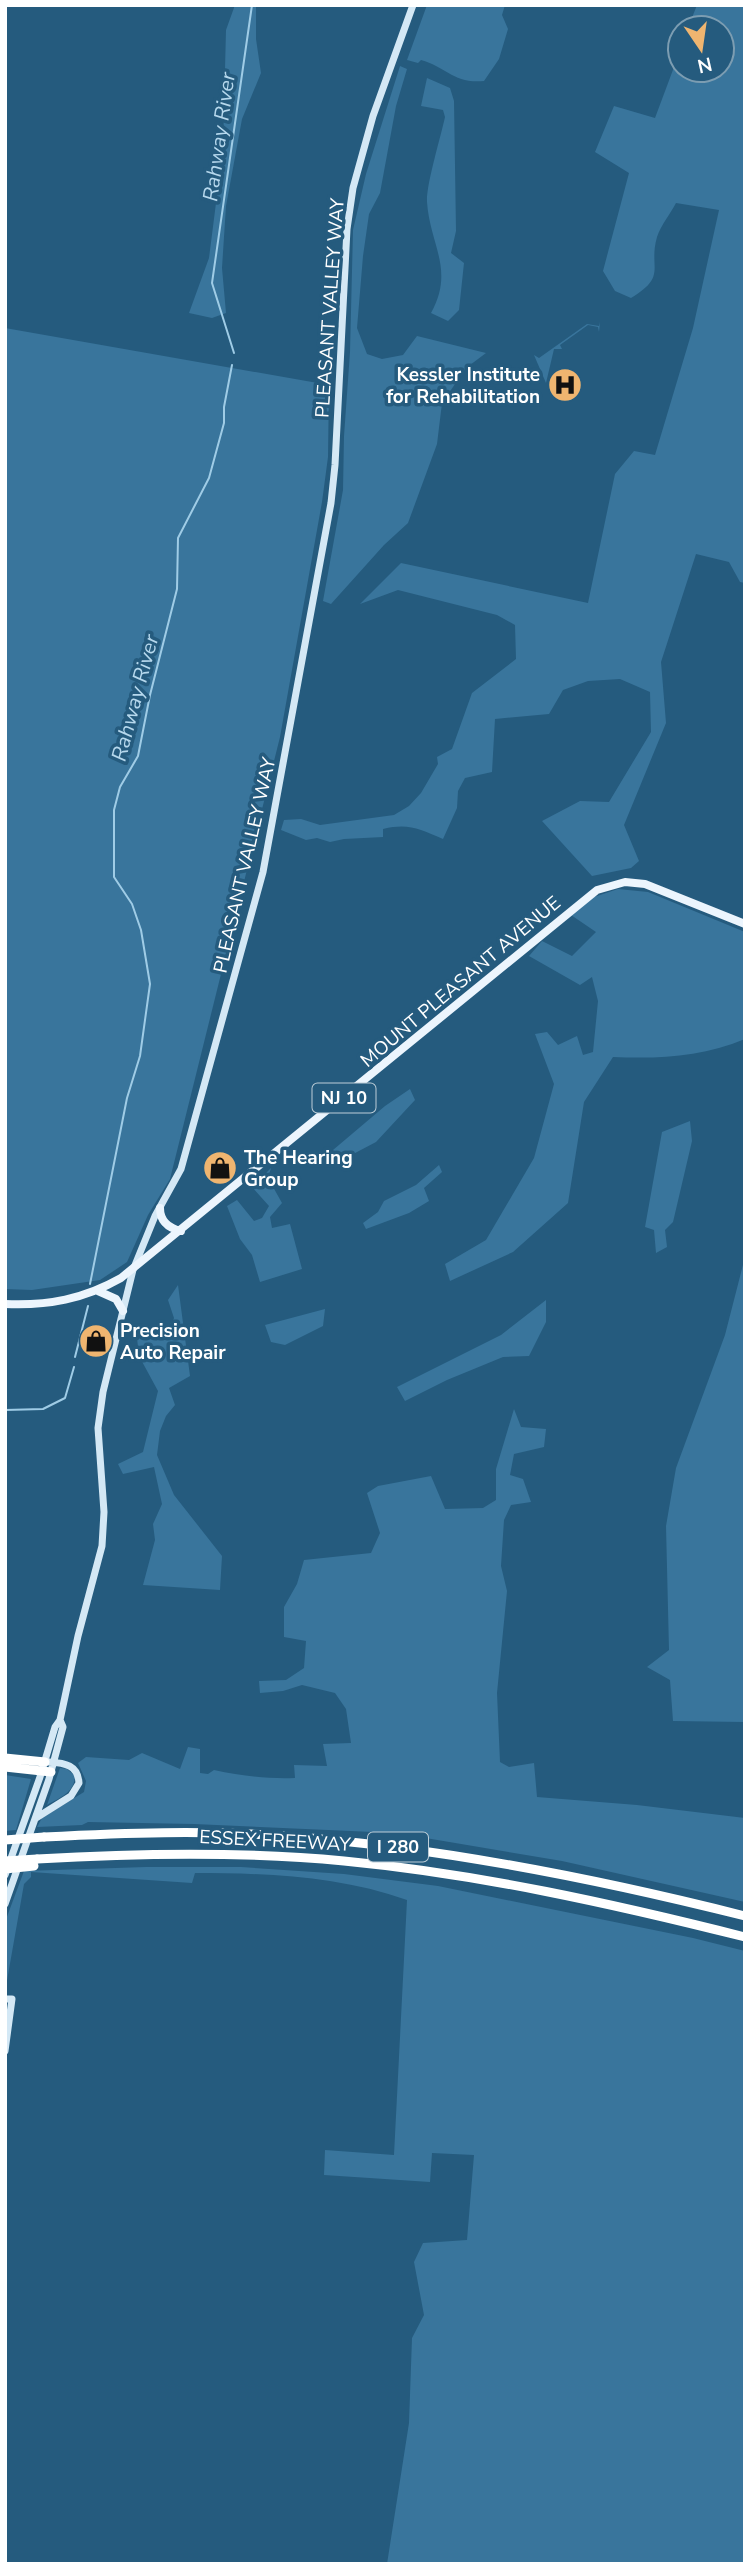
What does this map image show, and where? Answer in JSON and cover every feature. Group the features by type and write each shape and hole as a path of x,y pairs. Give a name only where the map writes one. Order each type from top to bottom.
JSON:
{"highway":[{"path":"5,1758 48,1767"},
{"path":"5,1768 48,1767"},
{"name":"ESSEX FREEWAY","path":"5,1840 198,1833 282,1836 380,1845 542,1871 745,1916"},
{"name":"ESSEX FREEWAY","path":"5,1861 36,1862 76,1857 215,1853 389,1866 527,1889 745,1937"},
{"path":"5,1869 36,1862"}],"main road":[{"name":"PLEASANT VALLEY WAY","path":"5,1903 35,1819 55,1727 60,1720 78,1636 102,1546 104,1512 98,1438 100,1407 123,1311 134,1270 160,1208 176,1180 187,1148 268,849 331,503 347,229 353,188 373,116 413,5"},
{"name":"MOUNT PLEASANT AVENUE","path":"5,1304 60,1302 98,1291 134,1270 433,1026 586,896 597,890 625,882 645,884 745,924"},
{"path":"160,1208 163,1221 170,1228 181,1231"},
{"path":"98,1291 116,1299 123,1311"},
{"path":"35,1819 71,1796 78,1787 79,1776 73,1768 66,1764 48,1767"},
{"name":"PLEASANT VALLEY WAY","path":"5,1875 48,1767"},
{"path":"5,2051 8,1999"}],"shaded area":[{"path":"235,5 256,5 256,39 261,73 242,119 226,206 222,268 226,313 212,318 189,313 209,258 223,148 226,30"},
{"path":"427,5 505,5 502,15 508,29 499,59 484,81 457,78 430,63 407,60"},
{"path":"697,5 745,5 745,583 740,582 729,562 696,554 661,662 666,723 624,825 639,861 631,868 592,876 542,821 580,801 609,802 651,732 650,692 620,679 588,681 563,690 549,714 495,719 492,772 465,778 458,791 457,808 443,839 407,827 383,829 383,837 330,842 317,838 306,840 281,830 284,820 301,819 320,825 394,815 409,806 421,793 438,764 437,757 452,749 472,693 516,659 515,625 497,615 398,590 360,604 401,563 588,603 615,474 634,451 655,455 693,328 719,210 676,203 657,237 653,277 649,284 631,298 615,291 603,271 629,173 595,152 614,106 655,118 668,84 736,84 736,14 693,14"},
{"path":"400,66 407,69 396,106 380,193 369,214 357,328 367,354 382,359 403,355 417,336 486,353 466,368 442,403 437,444 408,523 384,545 331,604 323,601 343,490 353,230 366,174"},
{"path":"427,78 450,88 454,101 456,231 451,253 464,263 459,310 448,321 431,313 438,298 441,270 429,217 427,194 445,117 443,110 421,106"},
{"path":"600,322 599,332 598,327 588,325 560,345 562,349 554,349 546,383 534,355 539,358 587,324 599,326"},
{"path":"5,328 329,385 328,457 322,502 280,737 170,1179 148,1215 127,1262 100,1280 32,1290 5,1289"},
{"path":"618,889 648,892 745,932 745,1039 713,1050 680,1056 613,1057 584,1102 568,1203 513,1252 450,1281 445,1264 486,1240 534,1158 554,1084 535,1034 547,1032 558,1045 577,1036 583,1055 593,1052 598,1001 592,977 580,985 529,956 542,941 572,956 596,932 571,915 594,897"},
{"path":"410,1089 415,1100 376,1142 340,1161 333,1150 385,1106"},
{"path":"690,1121 692,1141 673,1222 665,1230 667,1247 656,1253 654,1230 645,1227 662,1132"},
{"path":"439,1165 442,1172 424,1188 429,1201 409,1213 366,1229 363,1223 378,1212 384,1201 416,1185"},
{"path":"271,1168 268,1178 282,1203 270,1217 272,1228 290,1224 302,1269 260,1282 252,1255 240,1239 227,1206 237,1200 254,1221 262,1218 269,1206 252,1187"},
{"path":"745,1257 745,1722 673,1721 670,1680 647,1667 669,1650 666,1526 676,1468 725,1335"},
{"path":"178,1285 190,1376 169,1388 175,1405 166,1416 160,1431 157,1455 174,1495 222,1556 220,1590 143,1585 155,1540 153,1524 162,1504 154,1467 123,1474 118,1464 143,1452 158,1391 139,1356 137,1338 172,1323 174,1318 168,1300"},
{"path":"546,1300 546,1322 529,1356 503,1357 405,1401 397,1387 501,1335"},
{"path":"325,1309 323,1326 285,1345 271,1342 265,1325"},
{"path":"514,1409 521,1427 546,1429 544,1447 514,1454 510,1475 523,1479 531,1502 511,1505 504,1520 501,1566 507,1591 497,1693 500,1762 509,1767 534,1763 537,1797 745,1818 745,1902 562,1861 396,1833 88,1822 82,1825 37,1827 42,1818 84,1792 86,1781 78,1763 86,1757 129,1760 142,1753 180,1769 188,1747 200,1749 200,1773 208,1774 214,1770 274,1778 295,1778 294,1765 327,1766 323,1744 351,1743 346,1709 335,1693 302,1685 283,1691 260,1693 259,1681 286,1680 304,1668 306,1641 284,1637 284,1607 297,1584 304,1560 371,1553 380,1533 367,1493 378,1486 431,1476 445,1509 483,1508 496,1500 496,1469"},
{"path":"60,1768 67,1769 75,1776 74,1782 66,1794 47,1805"},
{"path":"5,1775 31,1779 16,1830 5,1831"},
{"path":"241,1867 344,1874 438,1886 745,1951 745,2564 387,2564 409,2423 412,2338 424,2315 414,2262 423,2243 467,2240 474,2155 432,2153 430,2182 324,2175 325,2150 394,2155 407,1900 329,1881 275,1875 195,1873 192,1883 31,1872 31,1877 24,1884 5,1992 5,1922 24,1871"}],"waterway":[{"name":"Rahway River","path":"234,353 212,283 252,5"},
{"name":"Rahway River","path":"90,1284 127,1098 140,1056 150,984 141,930 132,904 114,877 114,810 120,787 138,756 150,695 177,589 178,538 209,478 224,423 224,407 232,365"},
{"name":"Rahway River","path":"75,1357 88,1306"},
{"name":"Rahway River","path":"5,1410 43,1409 65,1398 74,1367"}],"place":[{"name":"Kessler Institute for Rehabilitation","path":"565,385"},
{"name":"The Hearing Group","path":"220,1168"},
{"name":"Precision Auto Repair","path":"96,1341"}]}
